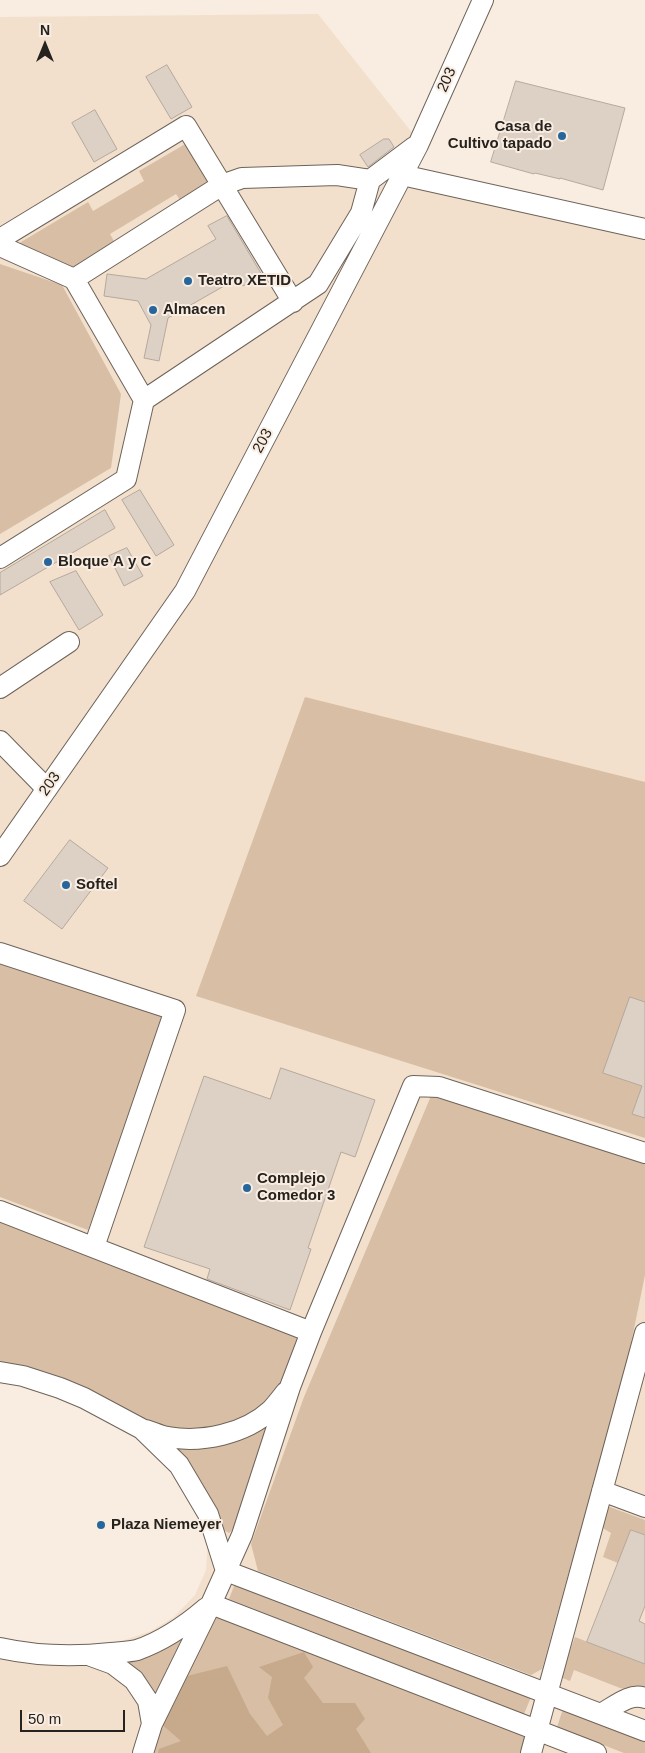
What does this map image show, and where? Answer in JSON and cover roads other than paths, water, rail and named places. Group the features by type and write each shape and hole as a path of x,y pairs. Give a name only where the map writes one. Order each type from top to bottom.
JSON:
{"street":[{"name":"203","path":"0,856 185,590 418,145 483,0"},
{"path":"0,558 126,479 144,400 74,279 1,237 186,126 292,302"},
{"path":"144,400 318,284 361,213 370,180 418,145"},
{"path":"74,279 222,185 242,178 337,175 370,180"},
{"path":"402,175 645,230"},
{"path":"0,688 69,642"},
{"path":"0,741 47,789"},
{"path":"0,954 175,1010 94,1247"},
{"path":"144,1753 152,1724 211,1604 242,1535 290,1387 311,1332 414,1086 439,1087 645,1153"},
{"path":"0,1211 311,1332"},
{"path":"531,1753 645,1333"},
{"path":"0,1372 23,1376 60,1388 84,1398 142,1429 168,1437 195,1439 222,1435 247,1425 270,1410 290,1387"},
{"path":"142,1429 179,1465 198,1497 208,1514 226,1571"},
{"path":"602,1491 645,1507"},
{"path":"226,1571 645,1731"},
{"path":"0,1648 25,1654 89,1656 135,1650 168,1636 211,1604"},
{"path":"211,1604 596,1753"},
{"path":"89,1656 113,1664 134,1680 148,1701 152,1724"},
{"path":"601,1714 632,1697 640,1696 645,1698"}],"place":[{"name":"Casa de Cultivo tapado","path":"562,136"},
{"name":"Teatro XETID","path":"188,281"},
{"name":"Almacen","path":"153,310"},
{"name":"Bloque A y C","path":"48,562"},
{"name":"Softel","path":"66,885"},
{"name":"Complejo Comedor 3","path":"247,1188"},
{"name":"Plaza Niemeyer","path":"101,1525"}]}
